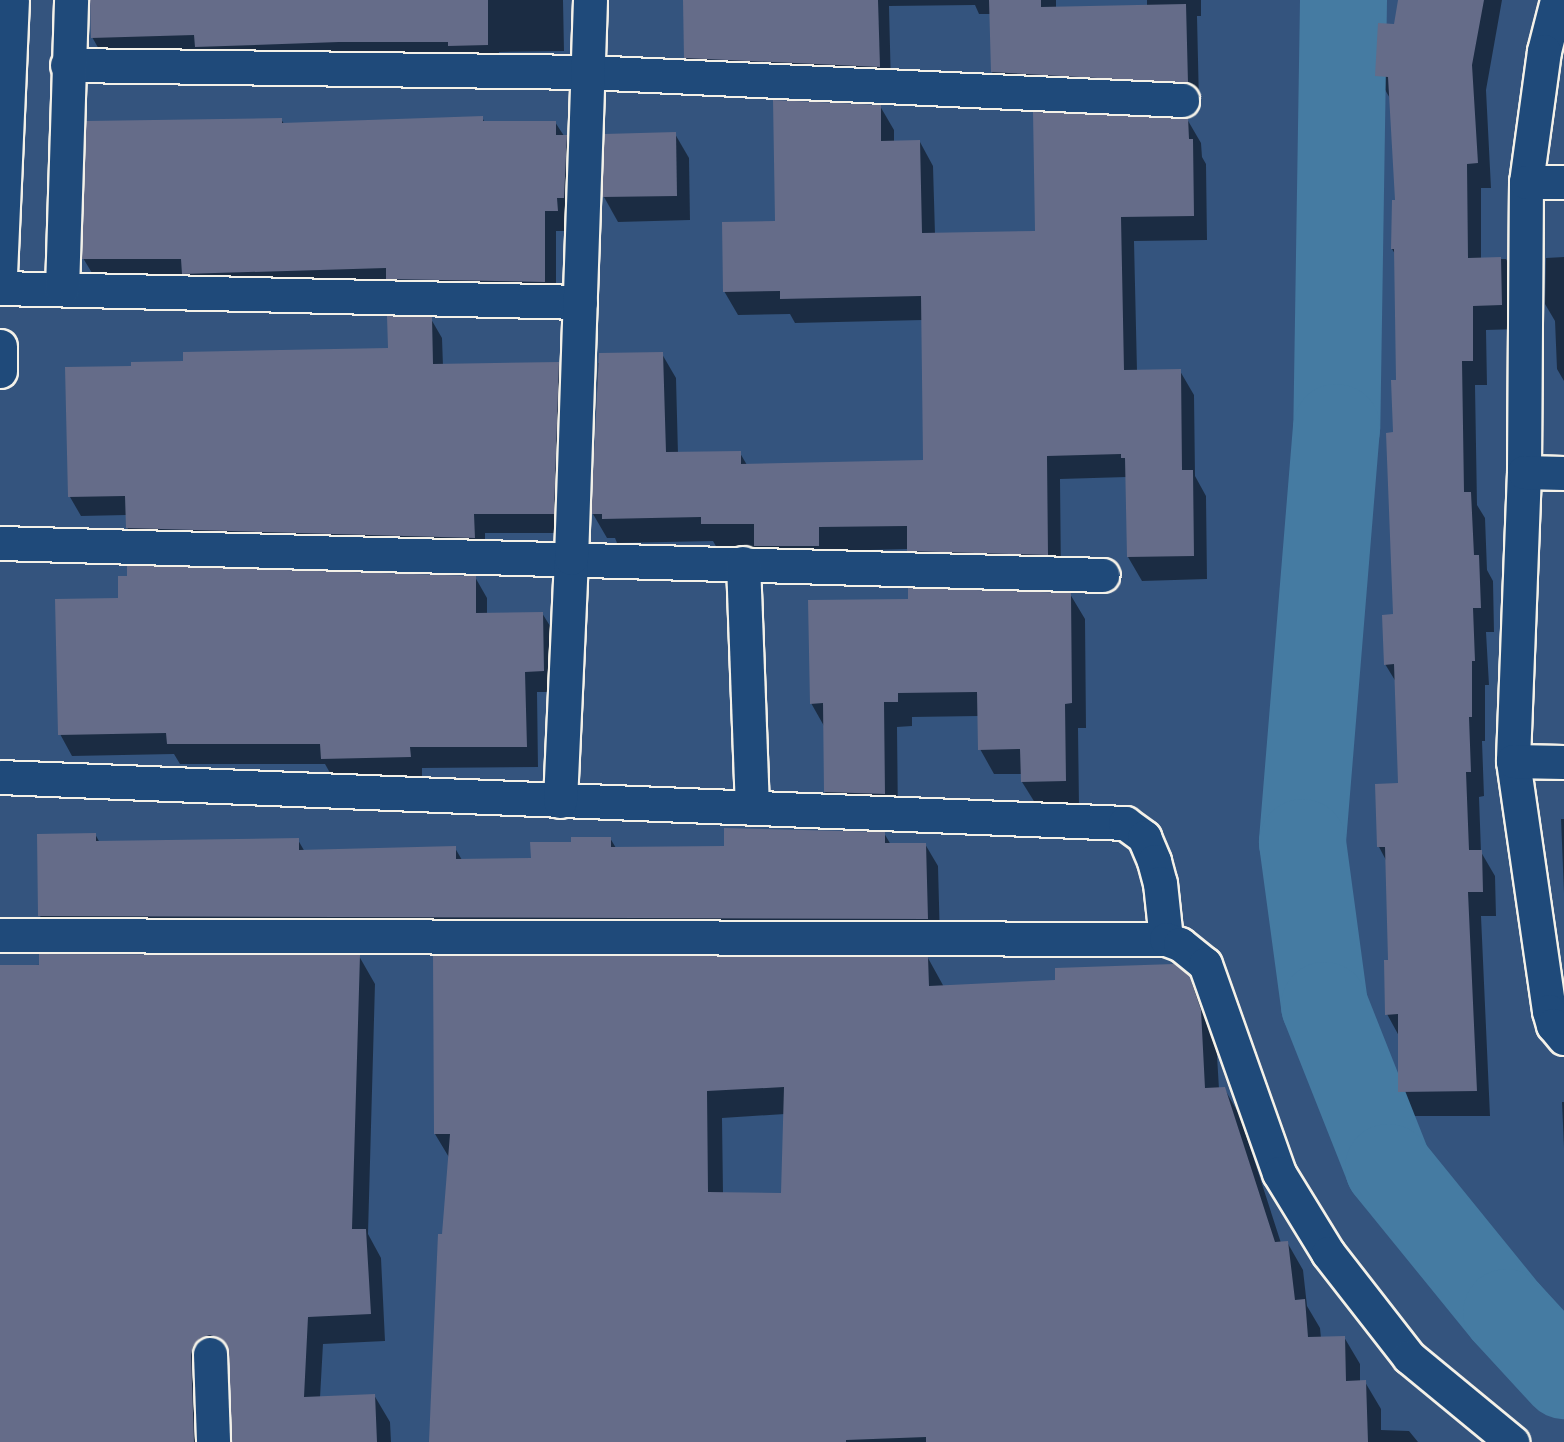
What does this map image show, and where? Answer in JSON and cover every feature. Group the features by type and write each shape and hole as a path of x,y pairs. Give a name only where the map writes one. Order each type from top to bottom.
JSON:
{"street":[{"path":"0,274 12,0"},
{"path":"62,289 71,0"},
{"path":"560,801 571,558 590,0"},
{"path":"1557,0 1544,51 1526,182 1524,472 1513,761 1548,1011 1553,1025 1564,1038"},
{"path":"68,65 587,72 1182,100"},
{"path":"1526,182 1564,182"},
{"path":"0,288 580,302"},
{"path":"0,346 0,371"},
{"path":"1524,472 1564,473"},
{"path":"0,543 1103,575"},
{"path":"743,563 752,808"},
{"path":"1513,761 1564,762"},
{"path":"0,777 1125,823 1144,837 1154,861 1160,883 1166,939"},
{"path":"0,934 1166,939 1186,948 1205,964 1279,1173 1328,1253 1409,1357 1512,1442"},
{"path":"210,1354 213,1442"}],"building":[{"path":"90,0 488,0 488,45 448,46 448,42 339,42 195,47 194,35 91,38"},
{"path":"683,0 878,0 880,67 684,58"},
{"path":"989,0 1041,0 1041,7 1186,4 1188,83 991,72"},
{"path":"1398,0 1484,0 1472,65 1478,163 1467,164 1468,258 1501,257 1502,305 1473,306 1473,361 1462,361 1464,492 1471,492 1474,555 1479,555 1481,608 1473,608 1475,661 1472,661 1472,717 1469,717 1471,772 1466,772 1469,850 1482,850 1483,892 1468,892 1477,1091 1398,1092 1398,1014 1385,1015 1384,960 1388,960 1385,847 1377,847 1375,784 1398,783 1394,664 1384,665 1382,615 1393,614 1386,433 1393,432 1391,380 1396,380 1394,249 1391,249 1392,200 1395,200 1388,77 1375,76 1378,23 1394,24"},
{"path":"773,100 881,105 881,141 920,140 922,233 1035,231 1033,112 1188,117 1189,139 1193,139 1194,216 1121,217 1124,370 1181,369 1182,470 1193,470 1194,556 1127,557 1125,458 1121,458 1121,454 1047,456 1048,555 907,551 907,526 819,527 819,546 754,546 754,524 701,524 701,517 602,519 602,514 591,514 599,353 663,352 666,452 741,451 741,464 923,460 921,296 780,299 780,291 723,292 722,222 775,221"},
{"path":"483,116 483,121 556,121 556,135 567,135 564,198 557,198 558,211 545,211 545,282 386,279 386,268 182,274 181,259 82,259 86,121 282,118 282,123"},
{"path":"676,132 677,196 602,197 604,134"},
{"path":"387,316 432,317 433,364 559,362 554,514 474,514 475,538 126,528 125,496 68,497 65,367 131,366 131,362 183,361 183,352 388,348"},
{"path":"127,565 476,576 476,613 543,612 544,671 525,672 527,747 410,747 411,757 321,759 320,744 167,744 166,733 58,735 55,599 118,598 118,576 127,576"},
{"path":"908,588 1071,593 1072,703 1065,704 1066,781 1021,782 1020,749 978,750 977,692 898,693 898,702 884,702 885,794 824,792 823,703 810,704 808,600 908,599"},
{"path":"724,828 885,832 885,843 926,843 928,919 38,916 37,834 96,833 96,841 299,838 299,850 456,846 456,859 531,858 530,842 571,842 571,837 611,837 611,847 724,846"},
{"path":"39,954 360,955 352,1229 366,1229 371,1314 308,1317 304,1397 375,1394 377,1442 232,1442 229,1353 226,1344 210,1335 200,1338 193,1346 191,1354 194,1442 0,1442 0,965 39,965"},
{"path":"433,955 928,957 929,986 1055,980 1055,968 1174,964 1189,975 1201,1010 1205,1088 1225,1087 1275,1242 1288,1241 1295,1300 1305,1299 1308,1337 1345,1336 1346,1381 1366,1380 1368,1442 926,1442 926,1437 846,1440 846,1442 429,1442 438,1234 442,1234 450,1134 434,1134","holes":["784,1087 781,1193 708,1192 707,1091"]}],"waterway":[{"path":"1343,0 1336,427 1302,842 1324,1005 1388,1167 1506,1312 1564,1375"}]}
